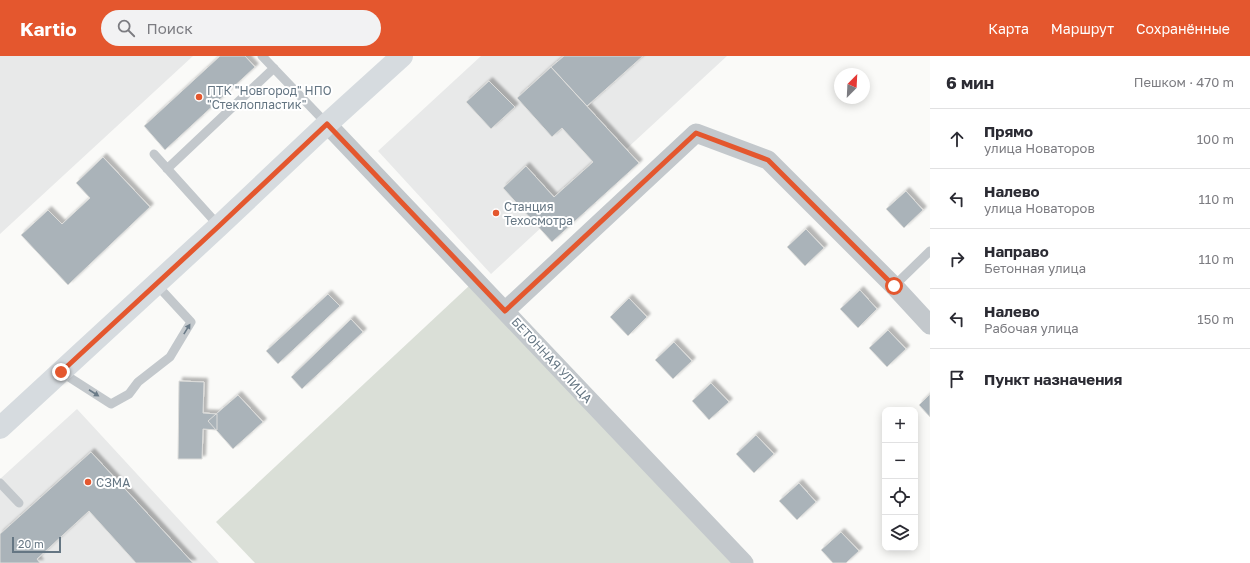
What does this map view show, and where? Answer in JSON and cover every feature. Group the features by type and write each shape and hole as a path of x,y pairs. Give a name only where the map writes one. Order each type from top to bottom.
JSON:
{"main road":[{"path":"0,428 402,56"}],"street":[{"name":"БЕТОННАЯ УЛИЦА","path":"327,124 744,563"},
{"path":"505,311 696,133 768,160 894,286 930,325"}],"lane":[{"path":"262,56 327,124"},
{"path":"167,169 274,68"},
{"path":"154,154 219,226"},
{"path":"894,286 930,251"},
{"path":"61,372 111,404 129,394 138,382 170,357 191,322 156,284"},
{"path":"0,483 19,503"}],"shaded area":[{"path":"0,56 193,56 0,234"},
{"name":"Станция Техосмотра","path":"481,56 727,56 491,274 378,151"},
{"path":"470,285 733,563 255,563 216,522"},
{"path":"77,409 219,563 0,563 0,479"}],"building":[{"name":"ПТК \"Новгород\" НПО \"Стеклопластик\"","path":"220,56 245,56 255,67 165,150 144,126"},
{"path":"564,56 643,56 587,106 551,67"},
{"path":"551,67 639,163 552,242 503,188 526,166 554,197 593,162 562,128 552,137 517,98"},
{"path":"489,81 515,107 491,129 466,102"},
{"path":"103,157 150,207 68,285 21,235 48,210 62,224 90,198 76,183"},
{"path":"906,191 923,210 904,228 886,209"},
{"path":"806,229 824,248 805,266 787,247"},
{"path":"860,290 877,309 858,328 840,309"},
{"path":"328,294 340,306 278,364 266,351"},
{"path":"629,298 647,317 628,336 610,317"},
{"path":"351,319 363,332 302,389 291,377"},
{"path":"888,330 906,349 887,367 869,348"},
{"path":"674,342 692,361 673,379 655,360"},
{"path":"179,381 204,382 203,413 217,414 217,430 203,429 202,459 178,459"},
{"path":"711,383 729,402 709,420 692,401"},
{"path":"930,394 930,417 919,405"},
{"path":"238,395 263,422 233,449 208,421"},
{"path":"756,435 774,454 754,473 736,454"},
{"name":"СЗМА","path":"91,452 193,563 136,563 89,511 37,559 40,563 0,563 0,534"},
{"path":"799,483 816,502 797,520 779,501"},
{"path":"841,532 859,551 846,563 833,563 821,550"}],"place":[{"name":"ПТК \"Новгород\" НПО \"Стеклопластик\"","path":"199,97"},
{"name":"Станция Техосмотра","path":"496,213"},
{"name":"СЗМА","path":"88,482"}],"route":[{"path":"61,372 327,124 505,311 696,133 768,160 894,286"}]}
